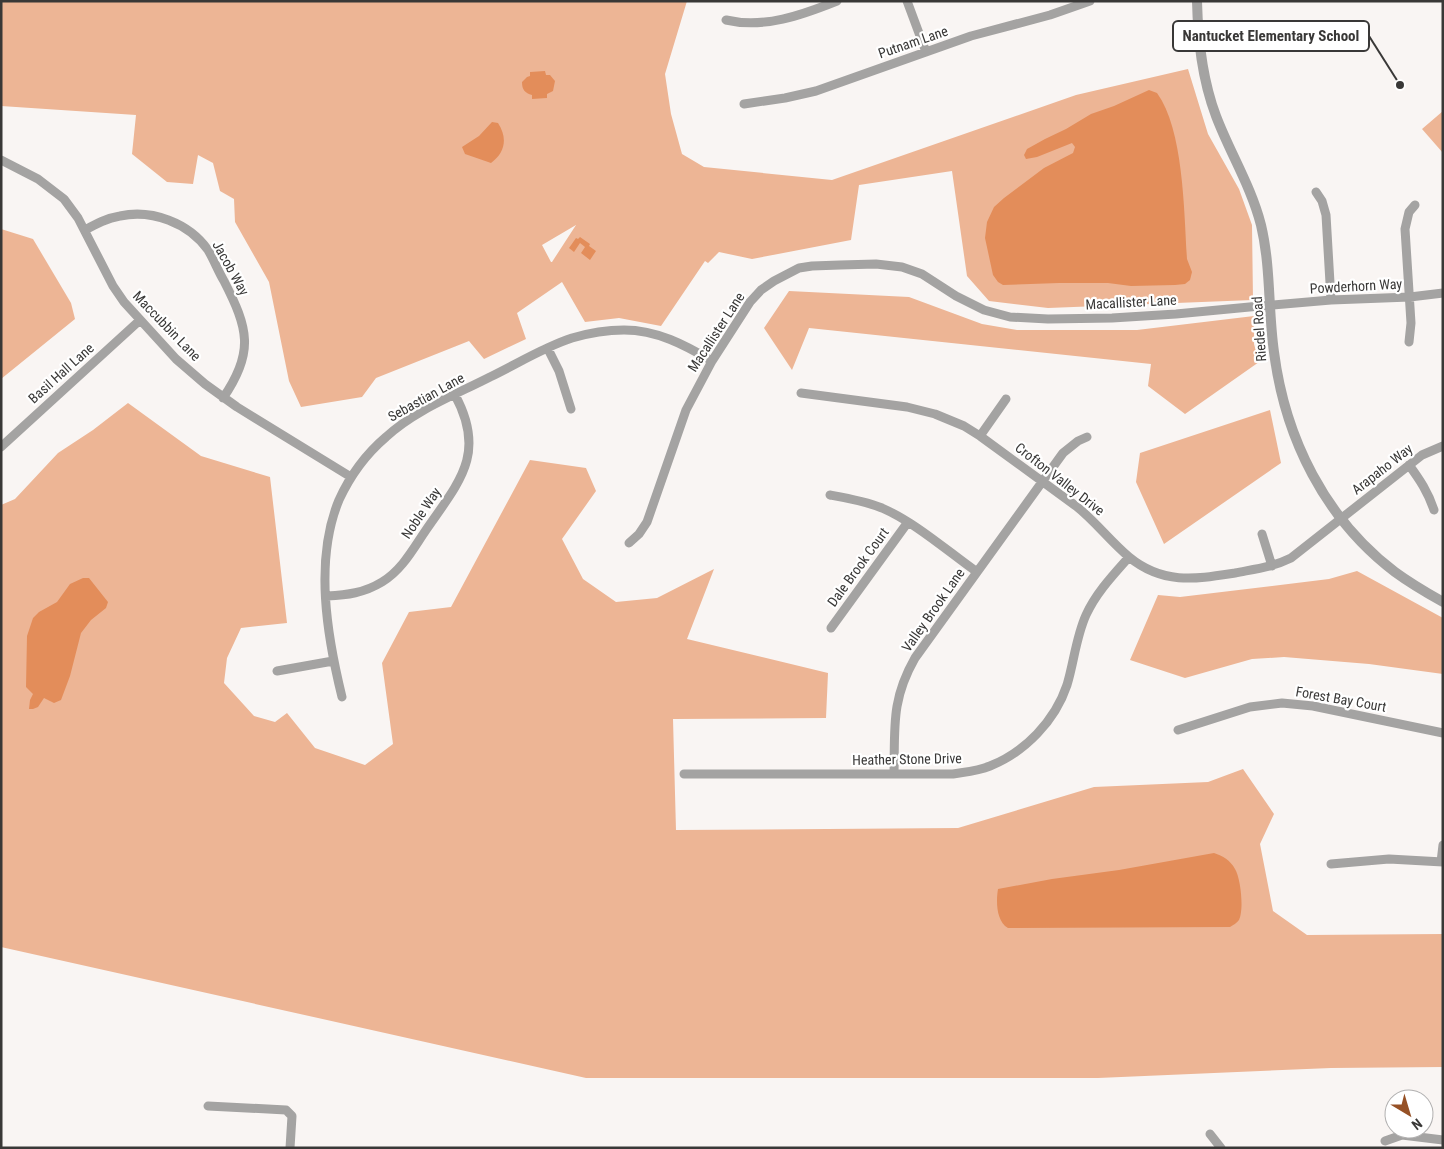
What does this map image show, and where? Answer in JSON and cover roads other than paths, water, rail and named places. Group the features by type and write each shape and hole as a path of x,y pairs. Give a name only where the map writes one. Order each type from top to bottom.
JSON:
{"street":[{"path":"726,20 748,24 789,18 837,1"},
{"path":"907,1 926,52"},
{"name":"Putnam Lane","path":"744,104 816,91 971,36 1050,15 1090,1"},
{"name":"Riedel Road","path":"1197,1 1201,61 1208,96 1246,182 1260,224 1266,253 1273,350 1287,416 1296,440 1312,477 1341,519 1358,538 1394,572 1443,602"},
{"path":"1198,31 1254,28"},
{"name":"Maccubbin Lane","path":"1,160 38,179 56,192 70,207 85,230 113,286 139,321 176,359 223,398 250,417 351,477"},
{"path":"1316,192 1322,201 1326,215 1331,300"},
{"path":"1409,342 1411,323 1405,229 1409,212 1415,205"},
{"name":"Jacob Way","path":"85,230 101,221 114,217 136,214 151,215 178,224 195,236 204,246 238,308 245,334 239,370 223,398"},
{"name":"Macallister Lane","path":"629,543 639,534 646,522 686,410 712,361 750,302 761,290 799,268 812,266 889,265 912,269 933,280 971,305 1010,317 1048,319 1112,318 1270,305"},
{"name":"Powderhorn Way","path":"1270,305 1331,300 1410,297 1443,293"},
{"name":"Basil Hall Lane","path":"1,446 139,321"},
{"name":"Sebastian Lane","path":"342,697 333,661 328,622 325,570 329,536 338,502 351,477 373,449 397,428 415,416 561,342 588,334 634,330 653,334 676,341 712,361"},
{"path":"548,349 559,371 571,409"},
{"name":"Crofton Valley Drive","path":"801,393 923,410 949,419 980,436 1088,515 1129,557 1153,572 1167,577 1196,579 1272,566 1291,558 1341,519"},
{"name":"Noble Way","path":"327,596 358,593 375,586 390,576 406,560 458,484 466,466 469,442 465,416 455,395"},
{"path":"980,436 1006,399"},
{"name":"Valley Brook Lane","path":"894,774 897,699 915,658 1042,481 1070,446 1087,437"},
{"name":"Arapaho Way","path":"1341,519 1422,455 1443,446"},
{"path":"1409,465 1422,482 1434,510"},
{"path":"830,495 868,503 886,510 908,522 977,572"},
{"name":"Dale Brook Court","path":"831,628 908,522"},
{"path":"1262,534 1272,566"},
{"name":"Heather Stone Drive","path":"684,774 953,774 989,767 1012,754 1030,740 1050,719 1062,696 1070,674 1085,616 1100,592 1129,557"},
{"path":"277,671 333,661"},
{"name":"Forest Bay Court","path":"1178,730 1250,707 1282,703 1313,706 1443,733"},
{"path":"1331,864 1389,859 1442,862 1443,844"},
{"path":"208,1106 286,1110 292,1116 290,1148"},
{"path":"1210,1134 1221,1148"},
{"path":"1385,1141 1402,1135 1443,1140"}],"place":[{"name":"Nantucket Elementary School","path":"1400,85"}]}
